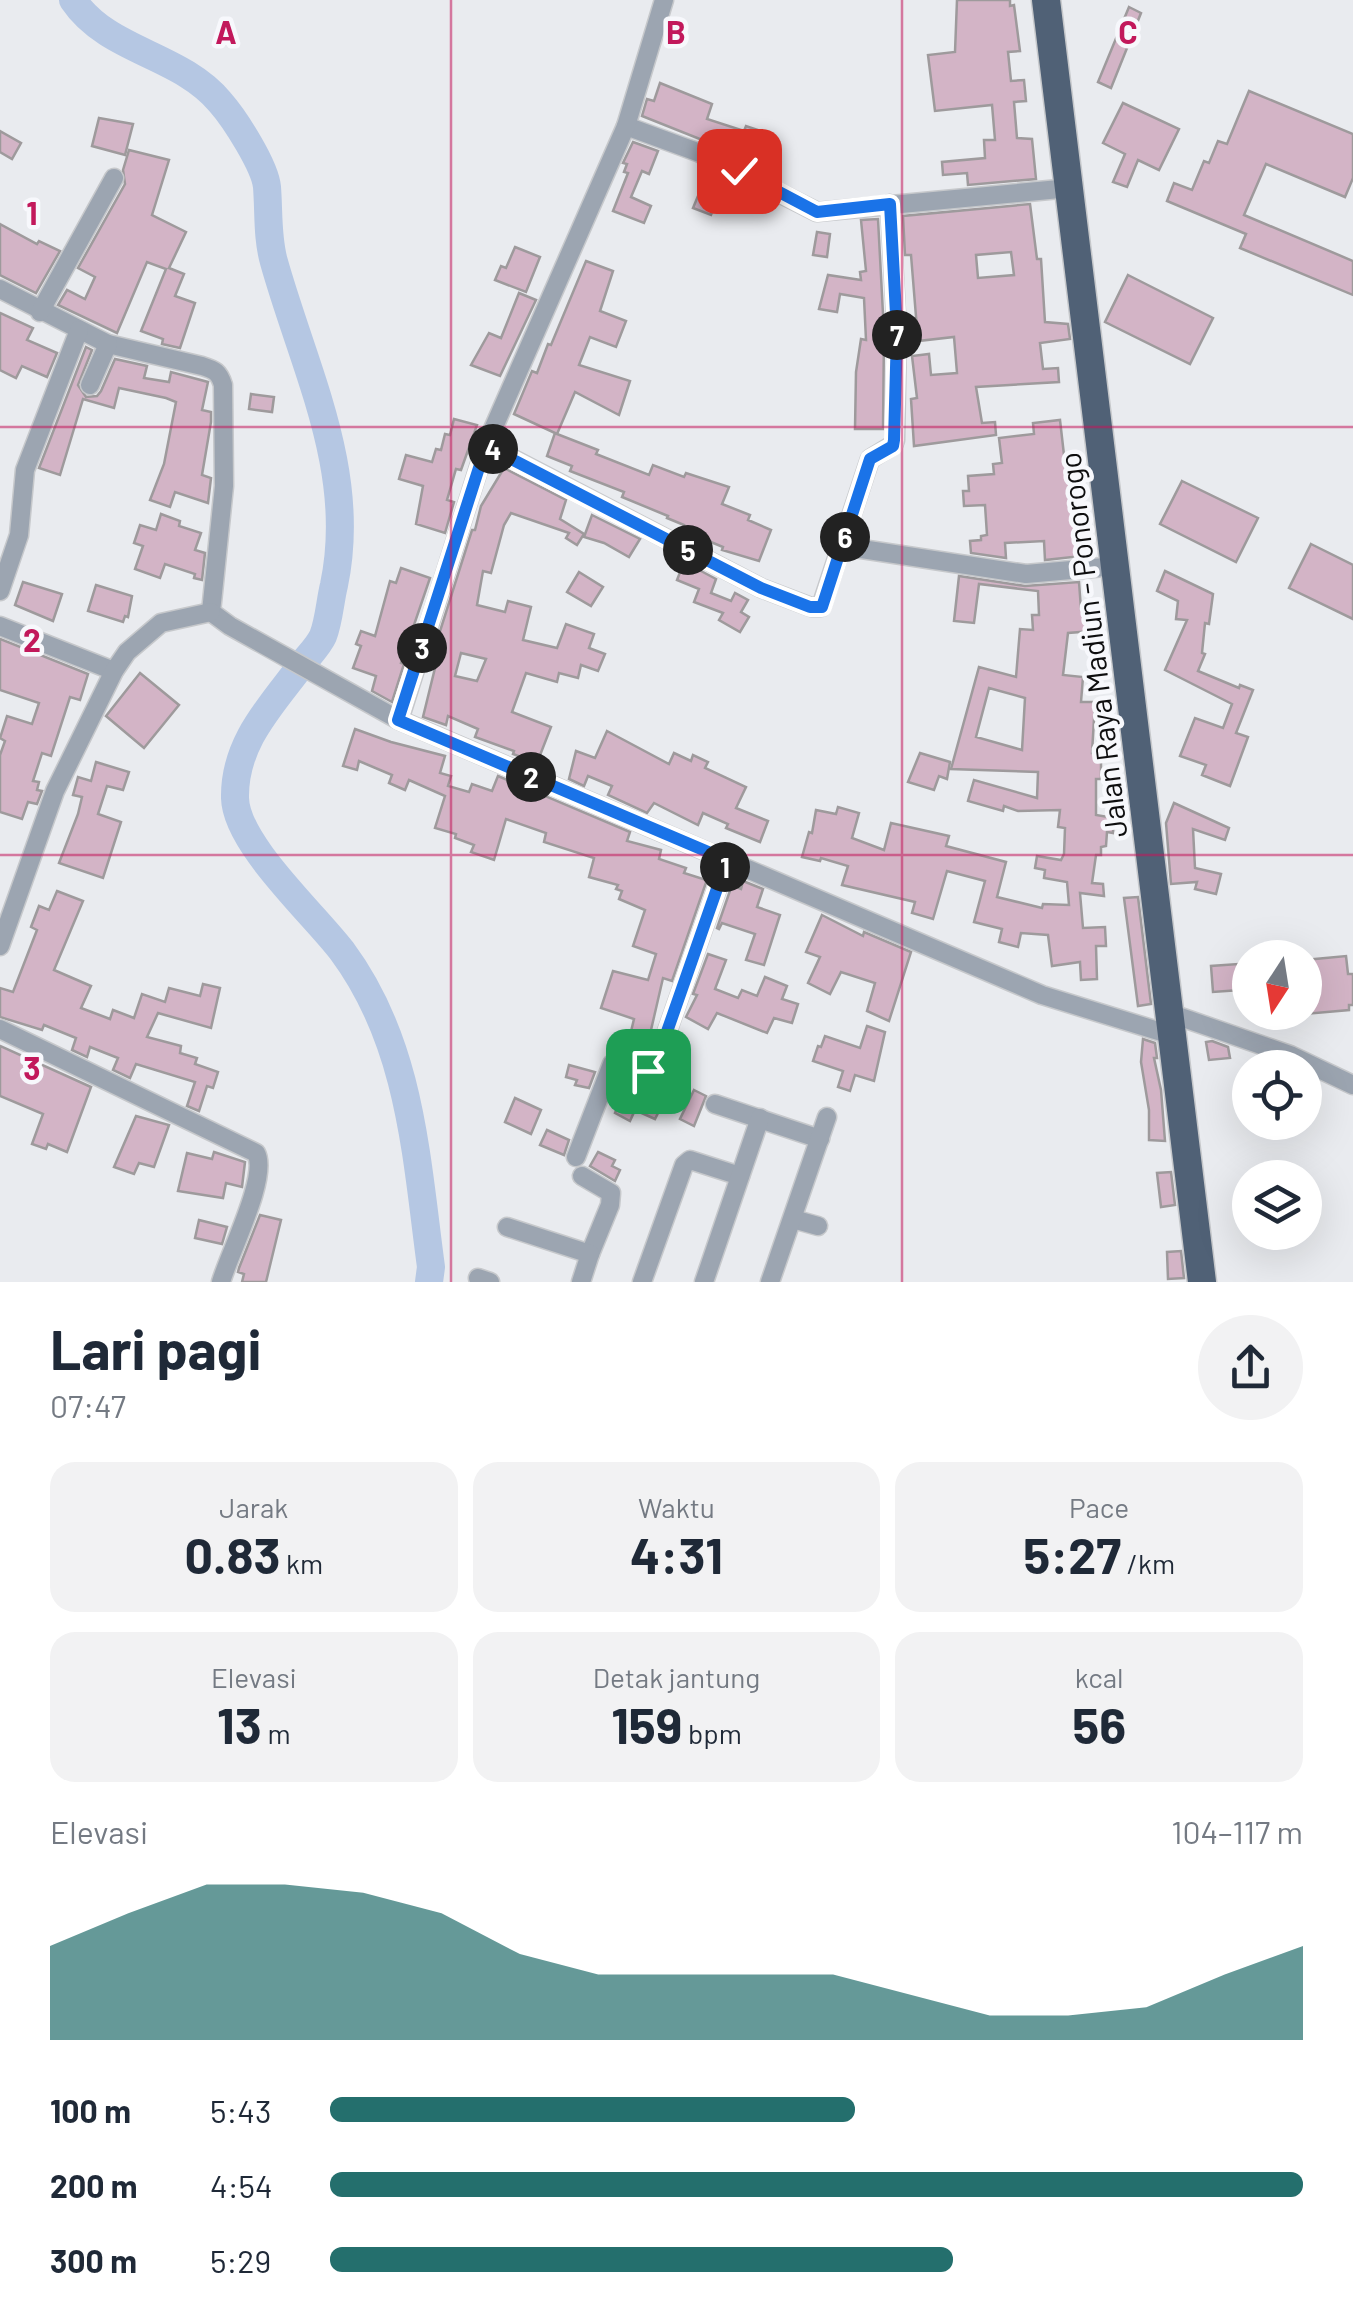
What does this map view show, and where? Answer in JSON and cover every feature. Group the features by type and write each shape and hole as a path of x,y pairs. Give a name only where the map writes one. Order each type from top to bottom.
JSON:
{"highway":[{"name":"Jalan Raya Madiun - Ponorogo","path":"1046,0 1202,1282"}],"street":[{"path":"398,720 486,446 626,126 664,0"},
{"path":"626,126 700,153 817,212 1070,188"},
{"path":"40,312 114,178"},
{"path":"486,446 761,588 818,608 824,604 870,459 893,446 897,332 890,204"},
{"path":"0,289 108,344 202,366 220,376 224,486 210,612"},
{"path":"0,590 19,536 26,470 79,330"},
{"path":"90,386 108,344"},
{"path":"842,546 1026,574 1116,566"},
{"path":"0,946 55,791 114,671 127,652 161,623 210,612 398,720 1042,995 1290,1054 1353,1084"},
{"path":"0,626 114,671"},
{"path":"576,1156 612,1064 623,1060 648,1071 655,1066 727,860"},
{"path":"0,1029 256,1152 260,1159 258,1178 220,1282"},
{"path":"716,1104 820,1139"},
{"path":"770,1282 827,1116"},
{"path":"704,1282 760,1118"},
{"path":"642,1282 684,1165 690,1160 740,1176"},
{"path":"581,1282 612,1193 582,1176"},
{"path":"793,1220 818,1226"},
{"path":"507,1227 590,1254"}],"building":[{"path":"957,0 1010,0 1010,6 1014,5 1020,51 1008,52 1011,81 1024,80 1026,101 1014,102 1017,138 1032,139 1036,179 968,185 967,173 943,175 942,162 985,158 984,140 995,140 992,105 935,111 928,55 955,52"},
{"path":"1129,7 1141,13 1111,88 1098,82"},
{"path":"660,83 712,104 707,119 744,131 746,126 764,132 755,161 642,116 647,99 654,101"},
{"path":"1249,91 1353,134 1353,178 1345,197 1266,164 1244,215 1353,261 1353,295 1240,248 1246,234 1167,201 1174,183 1192,190 1218,141 1227,144"},
{"path":"1123,103 1179,129 1159,170 1138,160 1127,187 1113,182 1125,154 1103,143"},
{"path":"99,118 133,124 125,155 92,146"},
{"path":"0,131 21,143 12,159 0,152"},
{"path":"633,142 658,151 649,174 642,171 631,197 651,206 644,223 613,211 628,173 624,172 627,164 623,163"},
{"path":"129,150 169,160 152,215 186,232 169,268 184,274 175,296 195,303 180,348 162,344 163,339 141,331 166,269 147,262 117,333 58,305 67,290 85,299 95,277 78,268 125,184 123,170"},
{"path":"708,172 723,183 711,215 693,208"},
{"path":"1030,204 1037,259 1041,259 1045,322 1068,324 1070,339 1040,343 1043,369 1058,368 1059,382 976,387 982,423 995,422 996,435 914,446 911,399 917,398 912,356 929,354 931,375 957,373 954,337 918,341 911,255 905,255 903,216","holes":["1011,252 1014,275 978,278 976,255"]},
{"path":"878,219 884,333 883,429 855,429 856,372 861,339 866,340 864,298 840,294 837,312 819,309 828,275 861,280 860,272 866,271 861,220"},
{"path":"0,224 37,244 39,241 60,251 36,293 0,275"},
{"path":"817,232 830,234 827,257 813,255"},
{"path":"515,247 540,257 526,292 495,280 501,266 506,268"},
{"path":"586,261 613,271 600,311 626,321 616,347 590,337 579,365 630,381 619,415 575,392 557,434 649,475 653,465 729,487 722,504 750,515 748,520 771,530 759,561 722,550 723,547 682,530 684,525 668,516 622,497 624,492 570,471 572,466 547,456 555,433 514,414 532,371 537,373 548,344 551,345"},
{"path":"1128,275 1213,318 1190,364 1105,322"},
{"path":"519,293 536,300 500,376 471,365 489,333 501,338"},
{"path":"0,313 33,328 27,340 57,353 47,377 22,366 16,378 0,370"},
{"path":"86,347 92,350 78,385 86,397 97,396 101,391 115,359 147,366 144,378 169,382 171,372 208,382 202,410 211,412 211,422 202,475 211,478 208,503 175,492 170,507 150,500 164,464 176,402 119,388 114,408 83,399 60,475 39,468"},
{"path":"251,394 274,397 272,412 249,409"},
{"path":"454,419 477,425 461,470 456,469 447,500 454,502 445,533 416,524 423,486 399,479 406,455 432,462 436,449 441,450 445,434 450,435"},
{"path":"1060,420 1064,455 1070,455 1072,506 1078,505 1082,556 1045,560 1044,541 1005,543 1006,558 971,553 970,541 987,535 985,505 964,506 968,476 994,474 993,464 1002,463 999,438 1034,434 1033,423"},
{"path":"504,468 566,500 560,519 584,534 577,545 566,538 569,533 511,513 491,573 483,571 477,605 505,612 508,601 531,607 523,640 557,648 566,624 594,634 589,648 605,654 598,671 581,665 578,678 559,673 557,682 526,673 512,712 551,727 537,763 475,737 478,729 448,716 446,725 423,717 435,668 429,666 481,506","holes":["461,653 486,659 477,681 455,676"]},
{"path":"1182,481 1258,518 1236,562 1160,524"},
{"path":"161,514 180,521 179,526 201,533 195,550 205,553 202,580 165,564 160,578 135,569 143,546 134,543 140,525 156,530"},
{"path":"592,515 640,539 629,557 584,537"},
{"path":"1311,544 1353,565 1353,619 1289,588"},
{"path":"684,562 716,579 711,593 731,601 735,593 748,600 741,612 749,617 740,632 719,620 723,613 694,602 699,589 677,580"},
{"path":"401,568 430,578 392,702 372,691 376,676 353,668 361,646 356,644 361,631 375,636 390,581 396,583"},
{"path":"1165,571 1213,594 1209,624 1205,623 1205,654 1198,671 1253,690 1236,733 1248,737 1230,786 1202,775 1206,765 1180,756 1195,718 1223,728 1232,704 1165,670 1187,620 1176,619 1178,601 1157,591"},
{"path":"579,572 603,587 591,606 567,592"},
{"path":"959,576 1025,586 1079,582 1081,609 1091,608 1093,631 1068,633 1063,675 1083,677 1081,702 1095,702 1092,753 1101,753 1096,815 1114,818 1113,833 1107,832 1106,846 1101,847 1101,855 1096,855 1092,883 1103,884 1104,896 1080,893 1083,928 1105,927 1106,946 1096,946 1097,979 1081,980 1080,962 1052,966 1048,935 1021,933 1018,947 999,942 1002,929 974,922 985,881 947,871 933,919 912,913 915,902 842,885 848,866 802,857 816,810 836,814 838,807 859,813 852,838 884,850 891,823 949,836 946,846 1006,862 997,897 1042,908 1043,904 1069,905 1067,882 1044,878 1045,870 1035,868 1037,856 1061,860 1064,854 1065,828 1058,827 1060,810 1018,811 1004,806 1003,811 968,801 974,780 1037,798 1038,772 951,769 979,667 1016,677 1020,629 1033,630 1032,615 1039,615 1038,591 979,584 974,623 954,621","holes":["989,688 1025,698 1022,750 976,737"]},
{"path":"23,582 62,594 53,621 15,605"},
{"path":"96,585 132,596 128,617 123,622 88,611"},
{"path":"0,639 88,674 80,700 70,697 51,756 42,753 33,781 39,782 37,790 42,791 37,804 28,802 22,819 0,812 0,755 5,741 0,738 7,716 32,724 39,703 0,690"},
{"path":"140,673 179,705 144,748 106,716"},
{"path":"355,729 445,756 440,773 451,776 448,786 469,792 472,784 492,791 498,776 630,832 627,841 661,850 659,859 686,868 684,873 706,880 710,871 672,981 663,978 645,1056 627,1048 634,1019 601,1008 613,971 648,980 656,954 633,946 645,910 619,899 622,891 616,889 618,885 589,877 594,858 544,842 546,833 506,819 494,860 471,852 474,845 435,828 445,796 409,780 405,790 389,783 392,775 359,761 357,770 343,766"},
{"path":"607,731 669,764 674,753 691,761 693,755 708,762 705,768 746,787 736,808 768,821 760,842 703,813 698,825 654,803 647,813 608,795 612,786 588,776 584,786 569,779 576,751 595,758"},
{"path":"920,753 950,762 947,779 939,776 934,790 908,782"},
{"path":"96,762 129,772 123,790 107,786 98,814 121,822 103,878 59,863 82,797 73,795 78,777 91,781"},
{"path":"1174,803 1229,828 1225,840 1193,829 1195,868 1221,874 1216,894 1195,889 1197,882 1171,884 1166,823"},
{"path":"743,881 763,889 757,907 780,915 764,965 746,960 755,934 722,923 717,928 732,885 741,889"},
{"path":"57,891 83,901 54,970 91,986 81,1008 110,1019 113,1010 134,1018 142,994 165,1002 169,988 200,996 203,984 220,988 211,1028 158,1013 147,1037 181,1046 180,1053 197,1058 195,1064 218,1072 213,1088 207,1086 199,1111 187,1106 195,1082 136,1064 130,1078 113,1070 118,1058 90,1047 87,1057 72,1050 76,1038 44,1025 42,1030 0,1017 0,988 13,992 37,930 31,927 39,906 49,910"},
{"path":"1138,897 1151,1004 1138,1006 1124,898"},
{"path":"822,915 863,936 864,932 911,952 889,1021 867,1011 875,983 841,972 830,994 808,983 820,957 806,952"},
{"path":"708,954 726,960 715,989 738,998 742,990 757,996 765,977 787,986 782,999 798,1004 792,1023 774,1018 767,1033 717,1013 708,1029 686,1017 697,995 693,994"},
{"path":"1346,956 1348,974 1353,974 1353,1005 1349,1005 1349,1010 1322,1012 1322,958"},
{"path":"1232,964 1232,991 1213,992 1211,966"},
{"path":"867,1026 885,1032 874,1081 855,1075 850,1091 838,1087 843,1071 813,1061 818,1046 821,1047 825,1036 860,1048"},
{"path":"1143,1039 1155,1043 1165,1141 1149,1140 1149,1110 1141,1062"},
{"path":"1206,1042 1228,1047 1230,1058 1209,1060"},
{"path":"0,1046 91,1087 67,1152 48,1144 46,1149 32,1144 43,1114 0,1096"},
{"path":"670,1060 684,1064 680,1080 675,1079 655,1119 635,1110 630,1121 615,1113 620,1101 613,1097 622,1074 650,1083 663,1075"},
{"path":"569,1065 595,1072 589,1088 575,1085 577,1080 566,1077"},
{"path":"694,1090 706,1096 694,1126 680,1119"},
{"path":"515,1098 541,1110 531,1134 505,1122"},
{"path":"136,1116 169,1125 154,1167 139,1163 134,1174 114,1167"},
{"path":"547,1130 569,1140 564,1155 540,1145"},
{"path":"214,1152 245,1162 242,1187 226,1183 223,1198 178,1191 187,1153 212,1159"},
{"path":"598,1152 615,1160 612,1166 620,1170 615,1181 590,1166"},
{"path":"1171,1172 1175,1205 1161,1207 1157,1173"},
{"path":"260,1215 281,1220 266,1282 242,1282 244,1274 238,1272 239,1268"},
{"path":"199,1220 227,1227 222,1244 195,1238"},
{"path":"1181,1251 1184,1278 1168,1279 1167,1252"}],"waterway":[{"path":"73,0 105,31 204,86 233,120 265,178 272,253 333,461 340,543 323,636 255,728 240,761 235,798 248,836 278,878 342,951 383,1024 407,1102 431,1267 429,1282"}],"route":[{"path":"648,1071 655,1066 727,860 398,720 486,446 761,588 810,607 824,604 870,459 893,446 894,440 897,332 890,204 817,212 739,171"}]}
